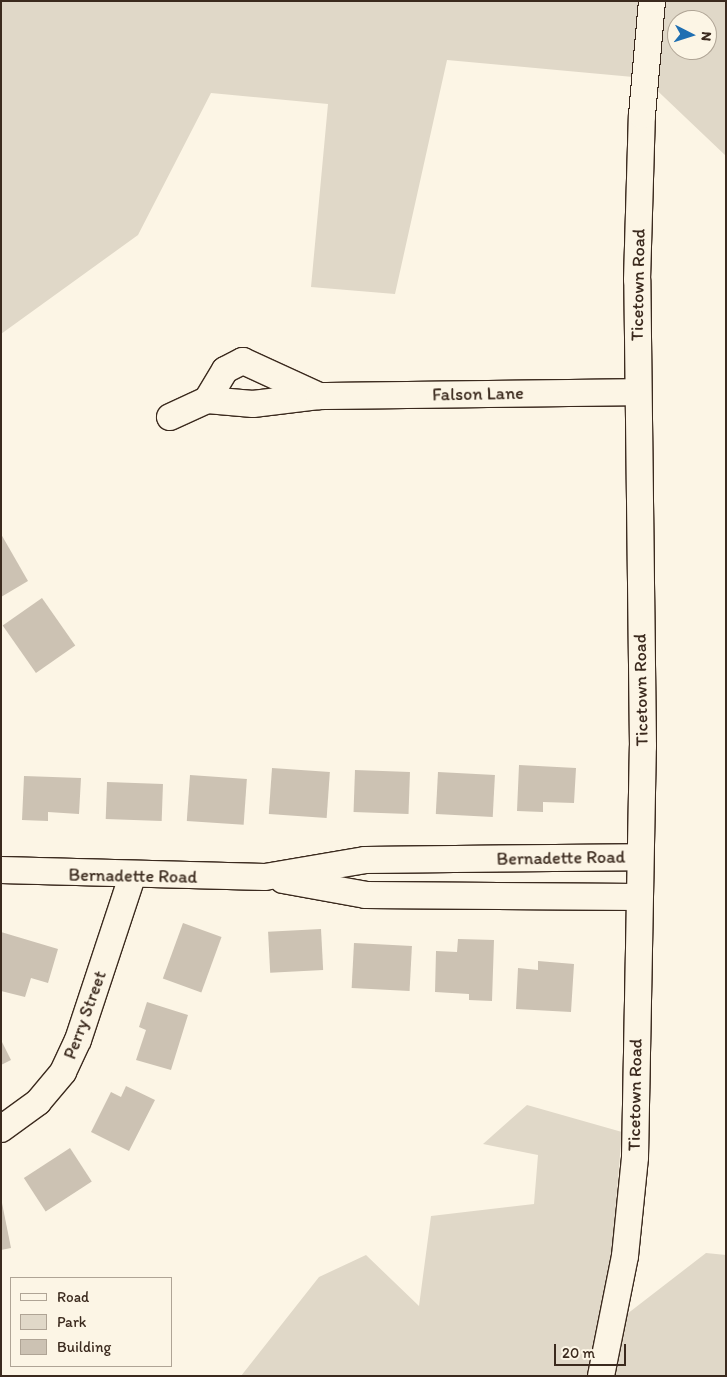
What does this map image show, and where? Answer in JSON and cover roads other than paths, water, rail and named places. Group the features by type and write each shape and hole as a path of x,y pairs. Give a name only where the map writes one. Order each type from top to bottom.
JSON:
{"street":[{"name":"Ticetown Road","path":"601,1376 625,1256 635,1157 639,857 643,746 637,392 642,115 652,1"},
{"name":"Falson Lane","path":"207,400 225,370 244,361 319,396"},
{"name":"Falson Lane","path":"170,416 207,400 253,404 319,396 637,392"},
{"name":"Bernadette Road","path":"265,877 365,860 639,857"},
{"name":"Bernadette Road","path":"483,859 483,895"},
{"name":"Bernadette Road","path":"1,870 132,876 265,877 366,895 639,897"},
{"name":"Perry Street","path":"1,1129 38,1102 63,1072 78,1040 132,876"}]}
